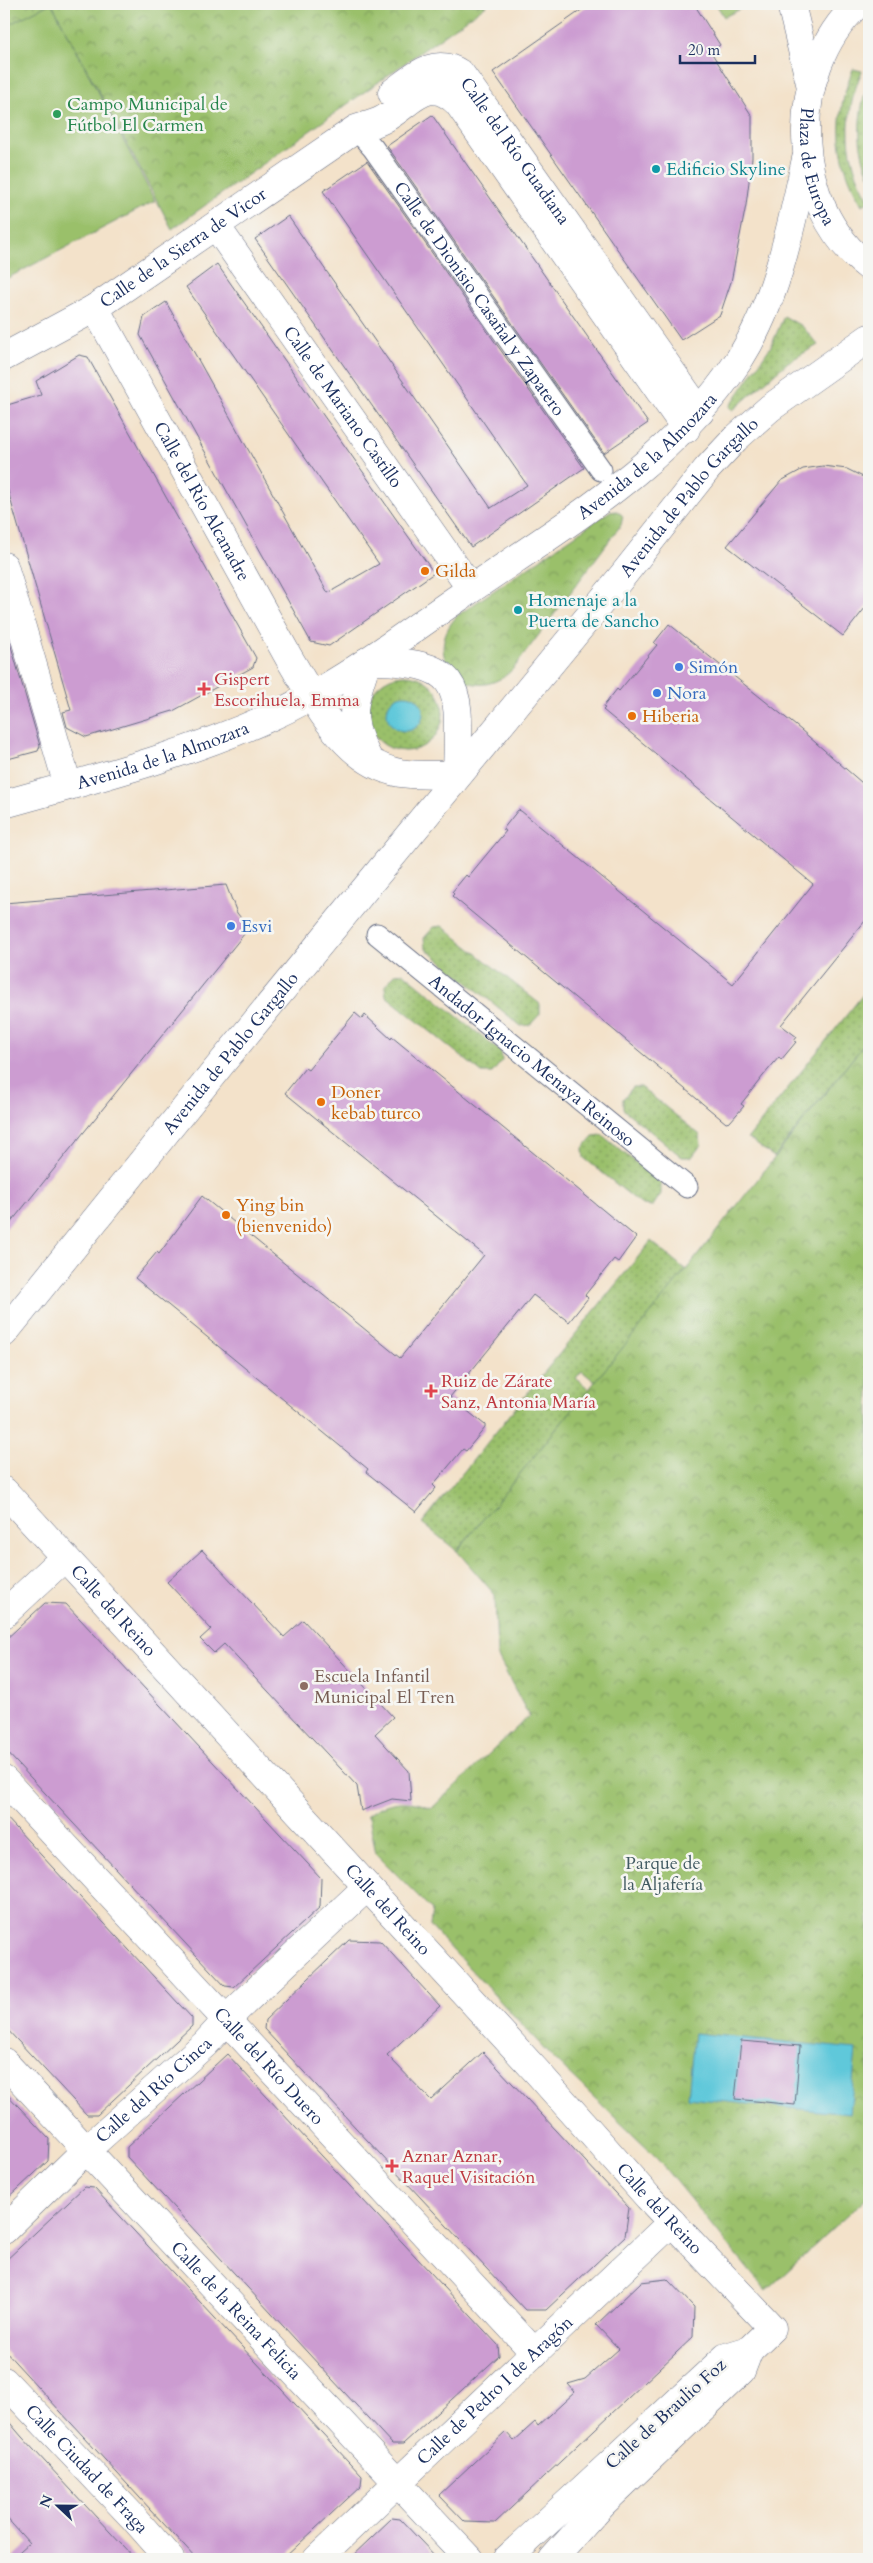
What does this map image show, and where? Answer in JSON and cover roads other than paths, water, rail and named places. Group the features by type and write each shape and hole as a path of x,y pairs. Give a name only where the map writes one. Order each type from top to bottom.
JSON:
{"street":[{"path":"791,4 811,87"},
{"name":"Plaza de Europa","path":"858,4 831,39 819,62 811,87 805,124 806,159 814,188 829,220 843,241 869,267"},
{"name":"Calle del Río Guadiana","path":"356,129 372,107 430,67 447,66 461,74 693,421"},
{"name":"Calle de la Sierra de Vicor","path":"4,357 95,308 356,129"},
{"name":"Calle de Dionisio Casañal y Zapatero","path":"356,129 373,148 602,470"},
{"name":"Avenida de la Almozara","path":"4,804 211,742 271,717 367,661 624,482 693,421 739,359 757,328 790,228 806,159"},
{"name":"Calle de Mariano Castillo","path":"216,226 471,589"},
{"name":"Calle del Río Alcanadre","path":"95,308 311,695"},
{"name":"Avenida de Pablo Gargallo","path":"4,1333 457,775 624,574 707,469 735,439 770,408 869,338"},
{"path":"4,566 68,786"},
{"path":"311,695 342,737 355,751 369,760 401,774 457,775 458,704 448,682 428,666 415,663 367,661 354,699 353,717 355,731 369,760"},
{"name":"Andador Ignacio Menaya Reinoso","path":"376,934 687,1187"},
{"name":"Calle del Reino","path":"4,1491 672,2222 772,2328 749,2350"},
{"path":"4,1614 64,1558"},
{"name":"Calle del Río Duero","path":"4,1780 535,2353"},
{"name":"Calle del Río Cinca","path":"4,2230 85,2151 227,2021 367,1887"},
{"name":"Calle de la Reina Felicia","path":"4,2062 397,2484 470,2559"},
{"name":"Calle de Pedro I de Aragón","path":"317,2559 672,2222"},
{"name":"Calle de Braulio Foz","path":"507,2559 726,2357 749,2350"},
{"name":"Calle de Braulio Foz","path":"553,2559 602,2504 741,2371 749,2350"},
{"name":"Calle Ciudad de Fraga","path":"4,2382 132,2516 170,2559"}],"water":[{"path":"405,695 418,700 423,713 418,726 405,731 392,726 387,713 392,700"},
{"path":"694,2033 856,2049 850,2114 688,2098"}],"place":[{"name":"Campo Municipal de Fútbol El Carmen","path":"57,114"},
{"name":"Edificio Skyline","path":"656,169"},
{"name":"Gilda","path":"425,571"},
{"name":"Homenaje a la Puerta de Sancho","path":"518,610"},
{"name":"Simón","path":"679,667"},
{"name":"Gispert Escorihuela, Emma","path":"204,689"},
{"name":"Nora","path":"657,693"},
{"name":"Hiberia","path":"632,716"},
{"name":"Esvi","path":"231,926"},
{"name":"Doner kebab turco","path":"321,1102"},
{"name":"Ying bin (bienvenido)","path":"226,1215"},
{"name":"Ruiz de Zárate Sanz, Antonia María","path":"431,1391"},
{"name":"Escuela Infantil Municipal El Tren","path":"304,1686"},
{"name":"Aznar Aznar, Raquel Visitación","path":"392,2166"}],"park label":[{"name":"Parque de la Aljafería","path":"663,1874"}]}
